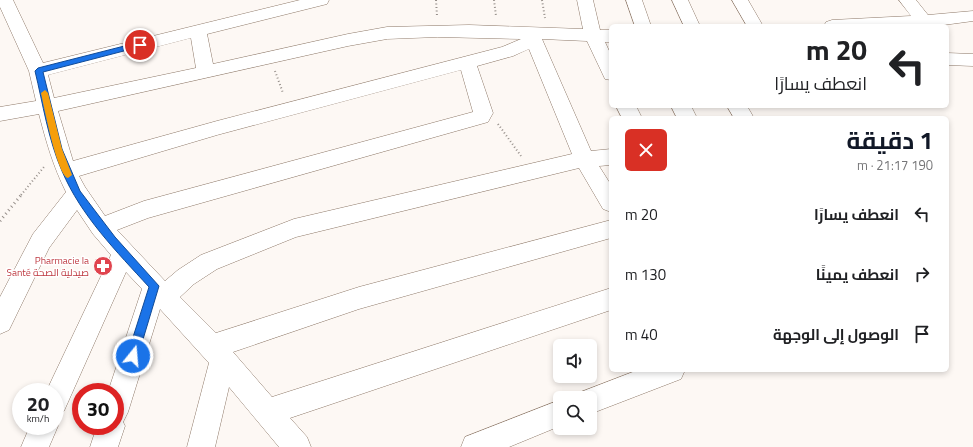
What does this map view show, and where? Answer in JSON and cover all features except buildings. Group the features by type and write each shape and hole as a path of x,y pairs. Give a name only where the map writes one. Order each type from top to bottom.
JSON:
{"street":[{"path":"4,0 38,71 58,149 66,171 77,193 101,227 123,253 217,353 297,447"},
{"path":"38,71 321,0"},
{"path":"585,0 593,36 609,70"},
{"path":"634,0 642,24"},
{"path":"680,0 691,24"},
{"path":"740,0 753,24"},
{"path":"907,0 926,23"},
{"path":"895,24 926,23 973,16"},
{"path":"198,30 206,72"},
{"path":"3,116 348,40 387,33 438,30 532,36 609,36"},
{"path":"66,171 288,109 506,52 532,36"},
{"path":"532,36 584,159 609,200"},
{"path":"101,227 144,210 481,117 483,115 467,62"},
{"path":"124,387 159,291 186,277 209,262 294,228 584,159 609,157"},
{"path":"0,322 41,241 77,193"},
{"path":"217,353 359,298 609,230"},
{"path":"64,383 123,253"},
{"path":"267,412 609,300"},
{"path":"201,447 217,353"},
{"path":"597,398 667,372"},
{"path":"475,447 553,416"},
{"path":"35,447 40,435"},
{"path":"104,447 108,435"}],"path":[{"path":"271,57 288,109"},
{"path":"483,115 495,121 502,128 531,171"},
{"path":"0,221 58,149"}],"slow traffic":[{"path":"45,93 58,149 68,175"}],"place":[{"name":"Pharmacie la Santé صيدلية الصحة","path":"103,266"}],"route":[{"path":"133,356 155,286 123,253 101,227 77,193 66,171 58,149 44,88 38,71 140,45"}]}
